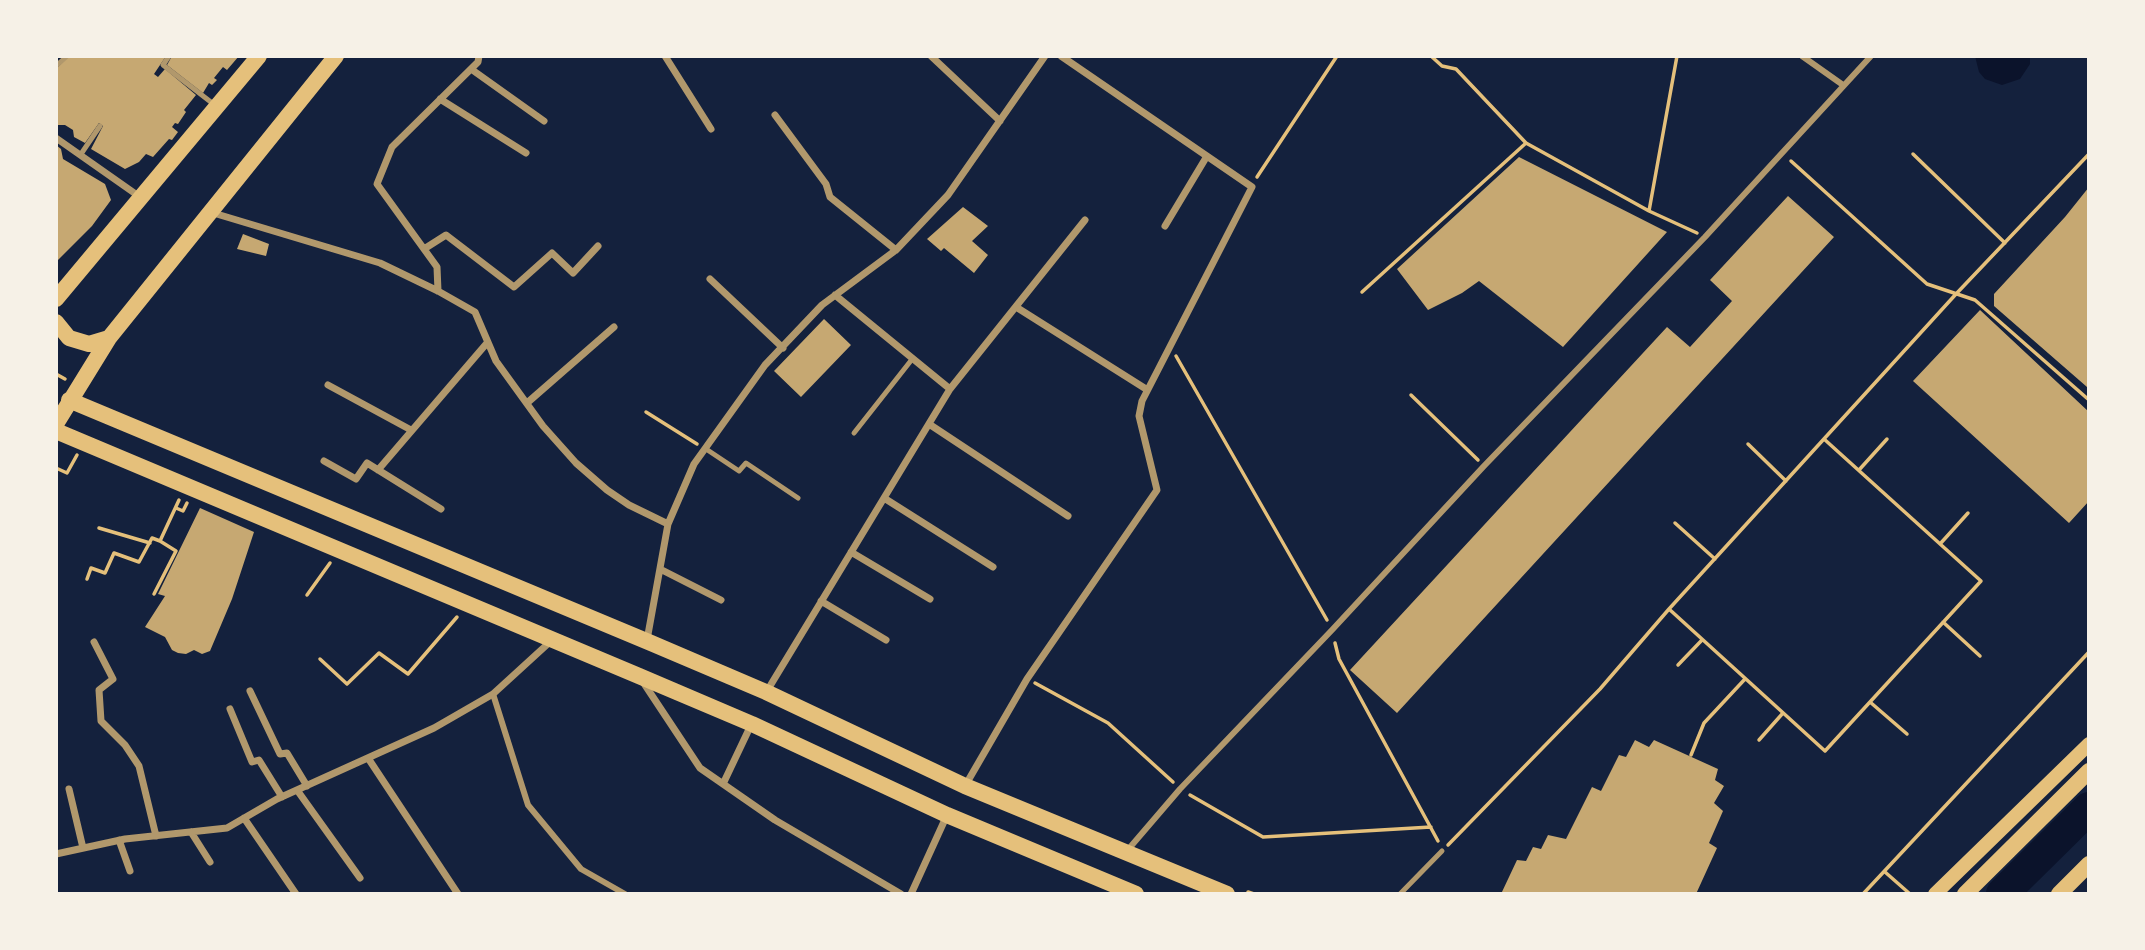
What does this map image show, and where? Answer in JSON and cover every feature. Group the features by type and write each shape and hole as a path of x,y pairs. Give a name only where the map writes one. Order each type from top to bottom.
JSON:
{"main road":[{"path":"56,299 259,56"},
{"path":"56,424 109,338 336,56"},
{"path":"56,322 69,338 89,344 109,338"},
{"path":"69,400 766,692 965,786 1227,894"},
{"path":"56,431 751,724 947,815 1136,894"},
{"path":"1935,894 2089,744"},
{"path":"1965,894 2089,771"},
{"path":"2059,894 2089,864"}],"street":[{"path":"438,290 438,267 377,184 392,147 478,62 480,56"},
{"path":"931,56 1000,121"},
{"path":"646,641 668,524 694,464 765,365 822,305 896,250 948,195 1045,56"},
{"path":"965,786 1027,679 1157,489 1139,416 1142,401 1252,187 1061,56"},
{"path":"1802,56 1843,85"},
{"path":"1126,852 1180,789 1484,466 1705,237 1871,56"},
{"path":"666,57 711,129"},
{"path":"471,69 544,121"},
{"path":"440,99 526,153"},
{"path":"775,114 826,184 830,197 896,250"},
{"path":"56,138 141,197"},
{"path":"1165,226 1207,156"},
{"path":"209,212 380,263 438,290 475,312 496,361 576,463 629,505 668,524"},
{"path":"766,692 950,389 1085,220"},
{"path":"424,249 446,234 514,287 552,253 573,273 598,246"},
{"path":"710,279 783,348"},
{"path":"835,295 950,389"},
{"path":"1016,306 1146,389"},
{"path":"527,403 614,327"},
{"path":"378,470 487,343"},
{"path":"328,385 411,430"},
{"path":"929,424 1068,516"},
{"path":"324,461 356,479 367,463 440,509"},
{"path":"884,498 993,567"},
{"path":"851,552 930,599"},
{"path":"660,569 721,600"},
{"path":"821,601 886,640"},
{"path":"56,854 119,840 227,828 282,797 433,729 493,694 552,640"},
{"path":"94,642 113,679 99,690 101,722 125,745 139,766 156,836"},
{"path":"639,676 700,768 775,820 901,894"},
{"path":"250,691 280,754 287,752 307,786"},
{"path":"493,694 528,805 580,870 625,894"},
{"path":"230,709 252,762 259,760 282,797"},
{"path":"723,784 751,724"},
{"path":"368,758 458,894"},
{"path":"69,789 83,848"},
{"path":"297,790 360,878"},
{"path":"911,894 947,815"},
{"path":"244,818 296,894"},
{"path":"191,832 210,862"},
{"path":"119,840 130,871"}],"lane":[{"path":"56,66 66,56"},
{"path":"157,73 169,56"},
{"path":"163,65 217,107"},
{"path":"81,153 100,127"},
{"path":"854,433 912,358"},
{"path":"706,449 739,471 746,463 798,498"},
{"path":"1400,894 1442,850"}],"path":[{"path":"1252,187 1265,162 1280,145 1337,56"},
{"path":"1432,56 1442,65 1456,69 1526,143 1649,211 1705,237"},
{"path":"1649,211 1677,56"},
{"path":"1362,292 1526,143"},
{"path":"1782,152 1927,284 1975,300 2089,400"},
{"path":"1913,154 2005,243"},
{"path":"1169,345 1332,630 1339,659 1442,850 1600,689 1669,609 1956,294 2089,154"},
{"path":"1411,395 1484,466"},
{"path":"646,412 706,449"},
{"path":"1669,609 1825,751 1981,581 1824,439"},
{"path":"1859,470 1887,439"},
{"path":"1748,444 1786,481"},
{"path":"160,541 176,508 183,511"},
{"path":"1940,544 1968,513"},
{"path":"1675,523 1715,559"},
{"path":"99,528 150,543"},
{"path":"87,579 91,568 105,573 114,553 139,562 152,538 176,551 154,594"},
{"path":"307,595 339,550"},
{"path":"320,659 347,684 379,653 408,674 468,604"},
{"path":"1943,622 1980,656"},
{"path":"1678,665 1702,640"},
{"path":"1863,894 2089,652"},
{"path":"1691,755 1704,723 1745,678"},
{"path":"1027,679 1108,723 1180,789 1263,837 1431,827"},
{"path":"1870,702 1907,734"},
{"path":"1759,740 1783,713"},
{"path":"1885,872 1910,894"},
{"path":"1248,893 1254,894"}],"water":[{"path":"1975,56 2030,56 2030,64 2020,79 2002,85 1985,79 1979,72"}],"building":[{"path":"69,56 166,56 154,74 158,77 165,69 196,95 184,110 186,112 178,124 175,123 172,127 178,132 172,140 169,139 153,157 146,154 139,162 125,169 91,149 103,126 99,123 85,143 74,137 73,130 65,125 56,125 56,69"},
{"path":"172,56 239,56 227,70 223,67 214,78 217,80 212,85 209,83 203,93 167,65"},
{"path":"56,145 61,149 63,159 105,184 111,200 92,226 56,262"},
{"path":"1519,157 1667,232 1563,347 1479,281 1428,310 1397,269"},
{"path":"2089,187 2087,387 1994,306 1994,294"},
{"path":"1788,196 1834,237 1397,713 1350,670 1667,327 1690,347 1732,301 1710,280"},
{"path":"963,207 988,226 972,241 988,255 974,273 944,248 941,251 927,239"},
{"path":"243,234 269,244 266,256 237,249"},
{"path":"1980,310 2089,412 2089,501 2069,523 1913,381"},
{"path":"824,319 851,345 801,397 774,371"},
{"path":"200,508 254,532 232,599 210,651 202,654 194,650 186,654 172,650 165,637 145,627 165,596 158,594"},
{"path":"1635,740 1649,747 1654,740 1718,769 1715,780 1724,786 1714,803 1723,811 1709,843 1717,848 1696,894 1501,894 1517,860 1526,861 1533,847 1541,849 1548,835 1566,839 1592,787 1601,791 1619,755 1626,757"}],"waterway":[{"path":"2002,894 2089,808"}]}
